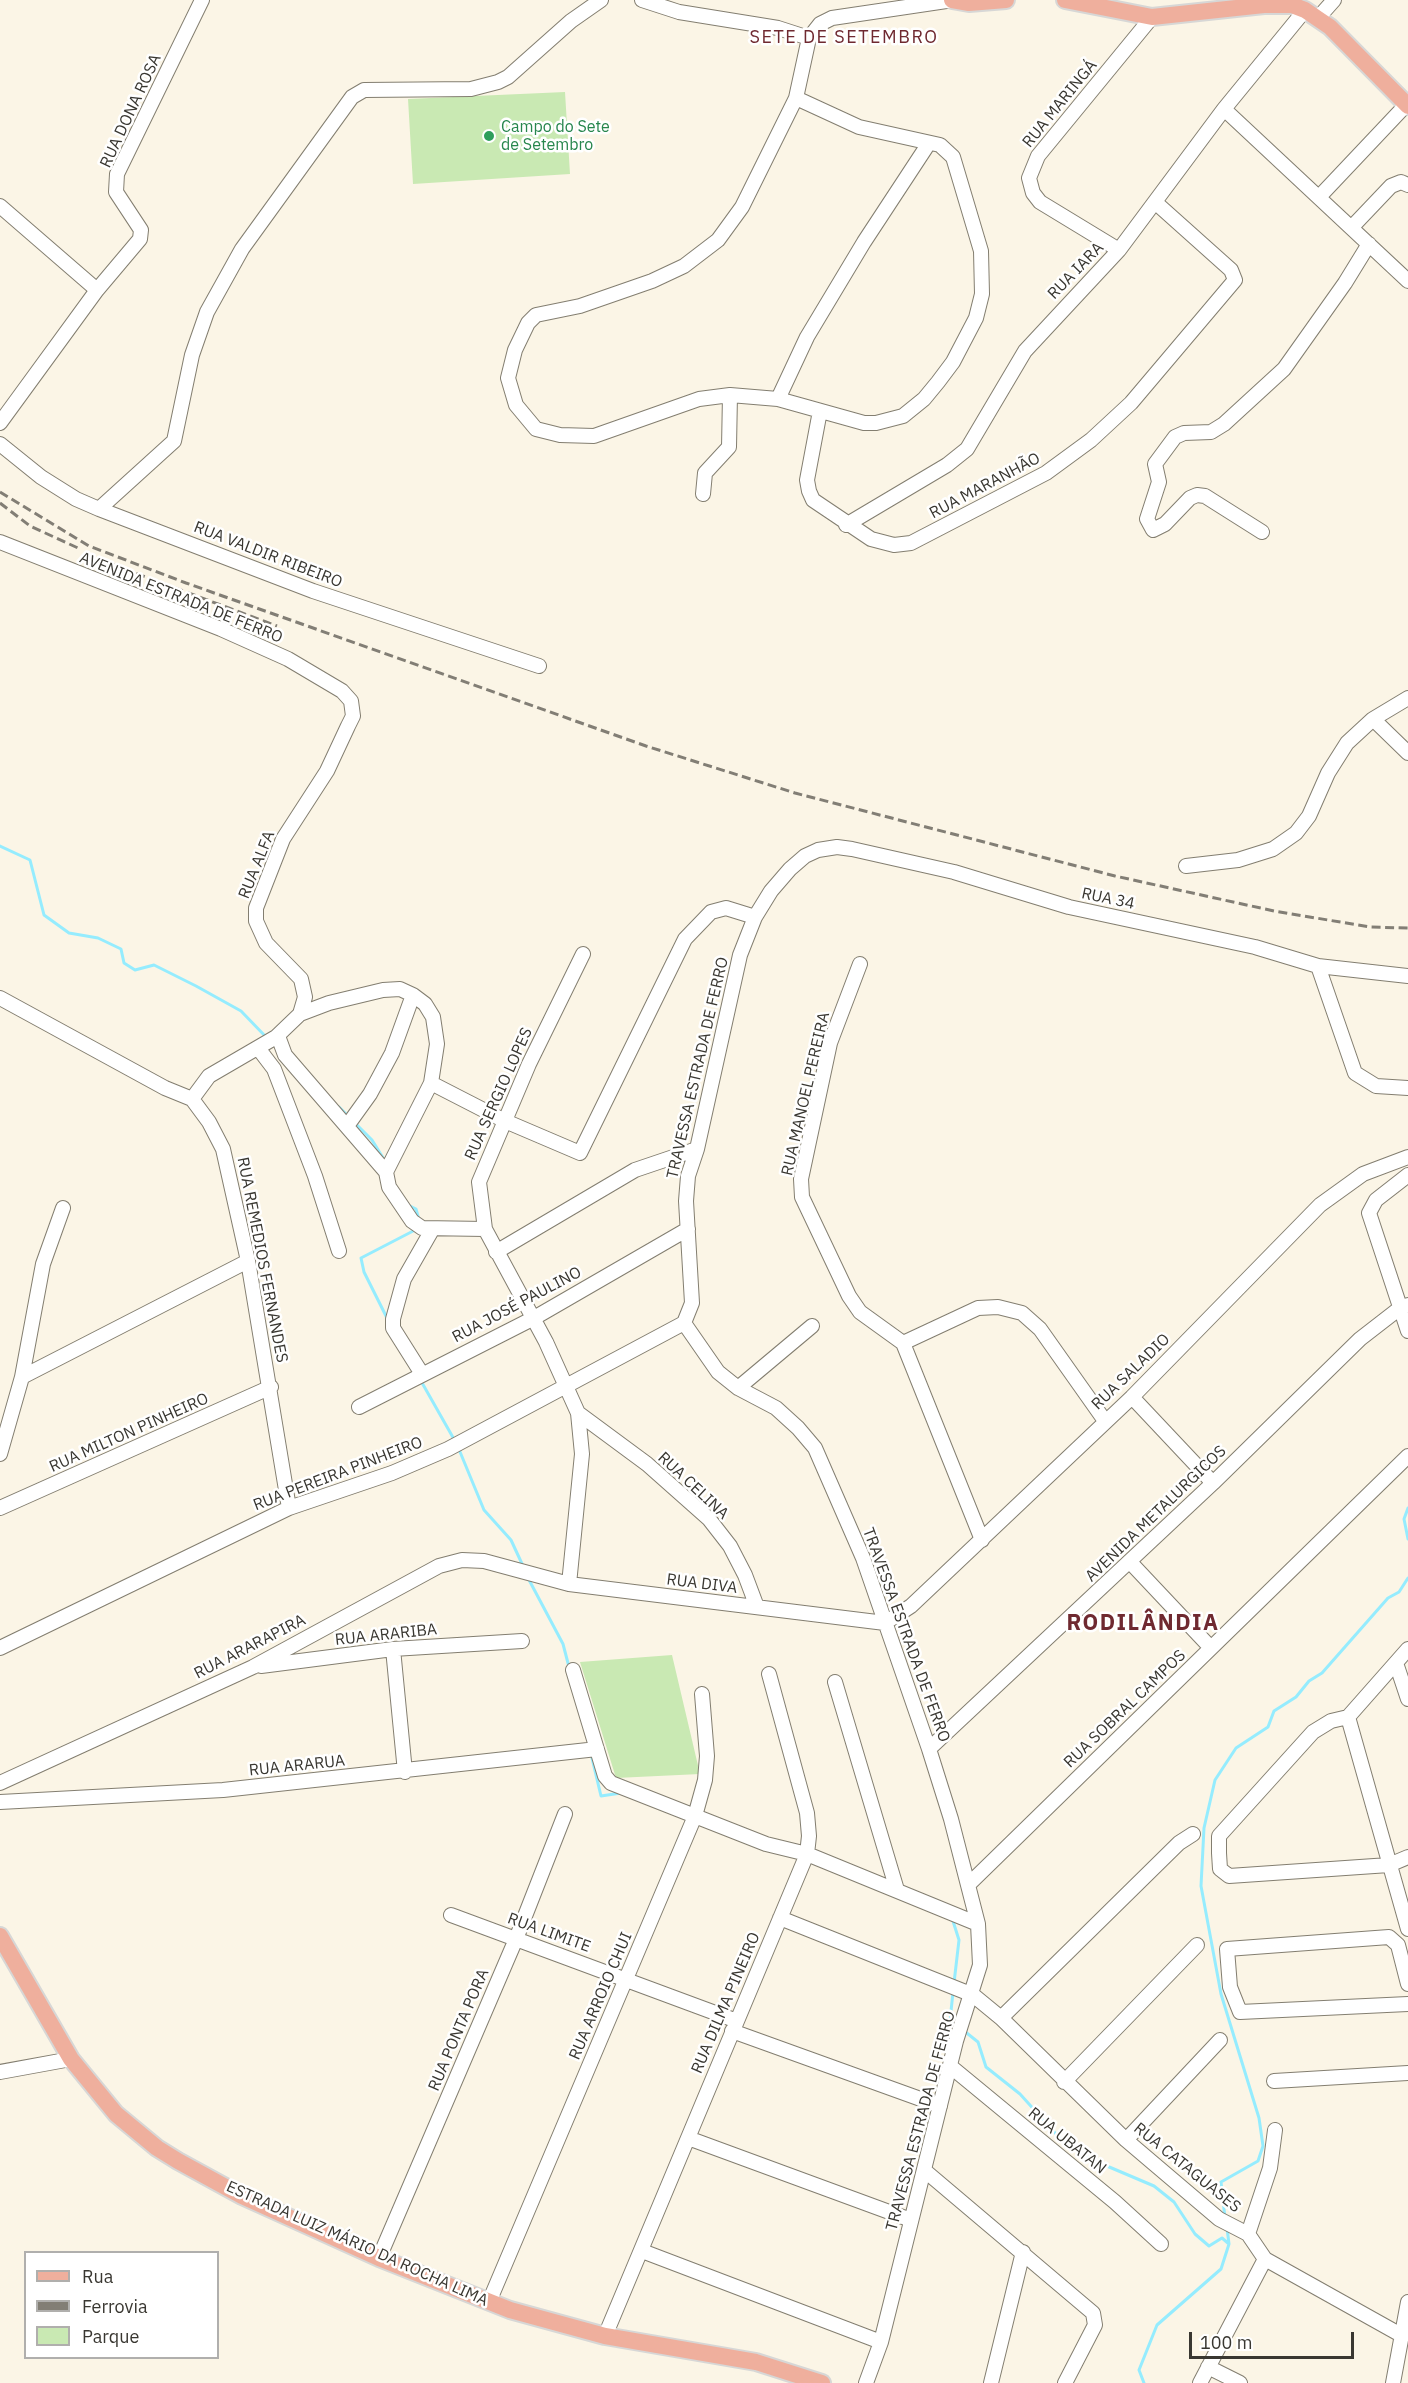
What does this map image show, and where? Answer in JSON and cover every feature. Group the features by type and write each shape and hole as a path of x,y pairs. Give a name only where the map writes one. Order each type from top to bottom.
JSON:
{"main road":[{"path":"952,0 969,3 1006,0"},
{"path":"1065,0 1152,17 1264,5 1301,8 1405,111"},
{"name":"ESTRADA LUIZ MÁRIO DA ROCHA LIMA","path":"0,1936 71,2059 116,2114 156,2148 242,2196 379,2258 489,2302 605,2336 756,2361 822,2383"}],"street":[{"name":"RUA DONA ROSA","path":"97,290 142,234 116,192 117,174 202,0"},
{"path":"99,509 174,441 192,355 207,312 242,249 352,97 364,90 471,89 498,82 508,77 571,21 601,0"},
{"path":"642,0 679,12 778,28 809,38"},
{"path":"796,98 859,127 947,149 953,157 976,229 983,272 982,294 976,318 953,362 938,382 924,399 903,416 890,421 864,423 778,399 730,395 699,399 594,436 560,435 536,429 516,405 508,378 515,350 528,323 536,315 608,298 684,266 718,240 742,207 796,98 809,38 820,24 832,18 952,0"},
{"name":"RUA IARA","path":"846,525 947,465 967,449 1025,351 1119,250 1301,8 1334,0"},
{"name":"RUA MARINGÁ","path":"1119,250 1040,202 1033,193 1029,178 1038,156 1152,17"},
{"path":"1224,109 1320,196 1408,281"},
{"path":"1320,196 1405,111"},
{"path":"778,399 807,337 864,242 929,143"},
{"path":"1352,227 1391,186 1401,182 1408,185"},
{"name":"RUA MARANHÃO","path":"820,411 807,480 813,500 846,525 871,539 894,545 911,543 1046,473 1091,440 1131,403 1235,280 1232,270 1155,202"},
{"path":"0,206 97,290 0,423"},
{"path":"1262,532 1205,496 1197,495 1190,498 1165,524 1153,530 1147,519 1159,482 1155,464 1175,437 1184,433 1211,432 1224,424 1284,369 1345,283 1369,244"},
{"path":"703,494 705,473 729,447 730,395"},
{"name":"RUA VALDIR RIBEIRO","path":"0,444 42,477 76,499 99,509 313,591 539,666"},
{"name":"AVENIDA ESTRADA DE FERRO","path":"0,542 221,629 288,659 347,696 354,708 348,726"},
{"path":"1186,866 1238,860 1273,849 1296,833 1309,816 1341,750 1373,719 1408,698"},
{"path":"1373,719 1408,753"},
{"name":"RUA ALFA","path":"300,1014 305,997 301,979 266,943 256,921 256,908 283,839 327,771 348,726"},
{"name":"RUA 34","path":"755,917 777,884 805,856 818,850 837,847 954,872 1069,907 1255,947 1318,966 1408,976"},
{"path":"431,1083 505,1121 576,1154 580,1153 685,939 711,912 726,908 755,917"},
{"name":"TRAVESSA ESTRADA DE FERRO","path":"755,917 740,955 697,1149 688,1176 692,1303 684,1323 718,1372 738,1388 776,1408 815,1448 863,1558 929,1749 978,1924 980,1965 956,2041 881,2342 866,2383"},
{"name":"RUA SERGIO LOPES","path":"569,1584 582,1454 578,1413 534,1318 485,1229 479,1182 505,1121 584,954"},
{"name":"RUA MANOEL PEREIRA","path":"860,964 830,1043 801,1179 802,1197 849,1296 860,1311 903,1343"},
{"path":"1318,966 1355,1073 1376,1086 1408,1088"},
{"path":"0,998 165,1088 192,1099 209,1076 277,1036 300,1014 329,1003 383,990 400,989 414,995 425,1004 433,1017 437,1032 431,1083 386,1172"},
{"path":"347,1126 370,1094 392,1053 414,995"},
{"path":"277,1036 285,1055 386,1172 389,1187 412,1221 422,1228 432,1230 485,1229"},
{"path":"260,1047 274,1069 315,1176 339,1251"},
{"name":"RUA REMEDIOS FERNANDES","path":"192,1099 209,1122 223,1149 248,1261 290,1508"},
{"path":"496,1252 635,1170 697,1149"},
{"name":"RUA SALADIO","path":"885,1623 911,1606 1132,1397 1320,1204 1363,1174 1408,1157"},
{"path":"1408,1175 1376,1200 1370,1214 1404,1307 1408,1331"},
{"path":"0,1454 22,1377 39,1281 63,1208"},
{"name":"RUA JOSÉ PAULINO","path":"359,1407 534,1318 688,1229"},
{"path":"418,1376 393,1328 393,1319 404,1279 432,1230"},
{"path":"22,1377 248,1261"},
{"path":"982,1540 903,1343 978,1308 998,1307 1022,1313 1040,1329 1105,1421"},
{"name":"AVENIDA METALURGICOS","path":"929,1749 1213,1484 1360,1339 1404,1307"},
{"name":"RUA PEREIRA PINHEIRO","path":"0,1648 290,1508 392,1473 448,1449 684,1323"},
{"path":"738,1388 812,1326"},
{"name":"RUA MILTON PINHEIRO","path":"0,1508 271,1387"},
{"path":"1132,1397 1213,1484"},
{"name":"RUA CELINA","path":"578,1413 647,1464 709,1519 730,1546 757,1607"},
{"name":"RUA SOBRAL CAMPOS","path":"968,1885 1408,1456"},
{"name":"RUA ARARAPIRA","path":"0,1784 253,1667 439,1566 462,1560 473,1560 517,1569"},
{"path":"1130,1562 1211,1648"},
{"name":"RUA DIVA","path":"517,1569 569,1584 885,1623"},
{"name":"RUA ARARIBA","path":"253,1667 393,1649 522,1641"},
{"path":"1408,1648 1348,1717 1331,1721 1313,1732 1219,1836 1220,1869 1229,1876 1389,1865 1408,1857"},
{"path":"393,1649 405,1772"},
{"path":"1396,1663 1408,1699"},
{"path":"573,1670 605,1776 611,1783 766,1844 897,1890 978,1924"},
{"name":"RUA DILMA PINEIRO","path":"605,2336 805,1858 809,1836 807,1813 769,1674"},
{"path":"835,1682 897,1890"},
{"name":"RUA ARROIO CHUI","path":"489,2302 695,1816 705,1780 707,1756 702,1694"},
{"path":"1348,1717 1408,1929"},
{"name":"RUA ARARUA","path":"0,1802 223,1790 405,1772 597,1749"},
{"name":"RUA PONTA PORA","path":"379,2258 516,1939 565,1814"},
{"path":"1001,2018 1179,1843 1193,1834"},
{"name":"RUA LIMITE","path":"451,1915 625,1979 734,2026 940,2106"},
{"name":"RUA CATAGUASES","path":"780,1918 945,1982 970,1994 1001,2018 1126,2140 1219,2219 1248,2234 1265,2259 1401,2335"},
{"path":"1408,1984 1398,1945 1389,1938 1227,1947 1227,1971 1238,2011 1408,2004"},
{"path":"1064,2082 1197,1945"},
{"path":"1126,2140 1220,2040"},
{"path":"0,2072 71,2059"},
{"name":"RUA UBATAN","path":"950,2066 1115,2202 1161,2244"},
{"path":"1274,2081 1408,2073"},
{"path":"1248,2234 1270,2168 1275,2130"},
{"path":"688,2138 911,2220"},
{"path":"924,2170 1023,2252 1095,2317 1095,2325 1065,2383"},
{"path":"642,2251 881,2342"},
{"path":"991,2383 1023,2252"},
{"path":"1200,2383 1265,2259"},
{"path":"1393,2383 1408,2302"},
{"path":"1208,2367 1240,2383"}],"green space":[{"name":"Campo do Sete de Setembro","path":"565,92 570,174 413,184 408,99"},
{"path":"672,1655 700,1774 616,1778 580,1662"}],"waterway":[{"path":"0,846 30,860 44,915 69,933 98,938 121,949 124,963 135,970 154,965 196,986 241,1011 267,1038"},
{"path":"339,1107 349,1117"},
{"path":"354,1122 372,1140 385,1161"},
{"path":"408,1205 416,1209 419,1220"},
{"path":"388,1320 364,1272 361,1258 417,1229"},
{"path":"421,1381 455,1441"},
{"path":"458,1447 484,1510 511,1540 523,1566"},
{"path":"1408,1508 1404,1519 1408,1539"},
{"path":"528,1578 563,1644 569,1667"},
{"path":"1225,2218 1221,2182 1258,2161 1263,2146 1259,2118 1221,1994 1201,1886 1204,1828 1215,1780 1236,1748 1268,1727 1274,1711 1296,1697 1309,1681 1322,1673 1388,1598 1399,1592 1408,1578"},
{"path":"591,1754 601,1796 621,1793"},
{"path":"952,1918 959,1940 954,1983"},
{"path":"953,1992 950,2021 957,2026"},
{"path":"963,2030 978,2042 986,2067 1020,2094 1065,2144 1088,2158 1154,2186 1174,2202 1195,2234 1209,2246 1222,2238 1229,2244"},
{"path":"1144,2383 1139,2370 1157,2325 1221,2269 1229,2244 1227,2228"}],"railway":[{"path":"0,492 89,546 186,583 646,746 795,793 1115,876 1274,911 1370,927 1408,928"},
{"path":"0,503 30,526 78,548"},
{"path":"111,564 277,626"}],"place":[{"name":"Campo do Sete de Setembro","path":"489,136"}],"district":[{"name":"SETE DE SETEMBRO","path":"844,38"},
{"name":"RODILÂNDIA","path":"1143,1624"}]}
